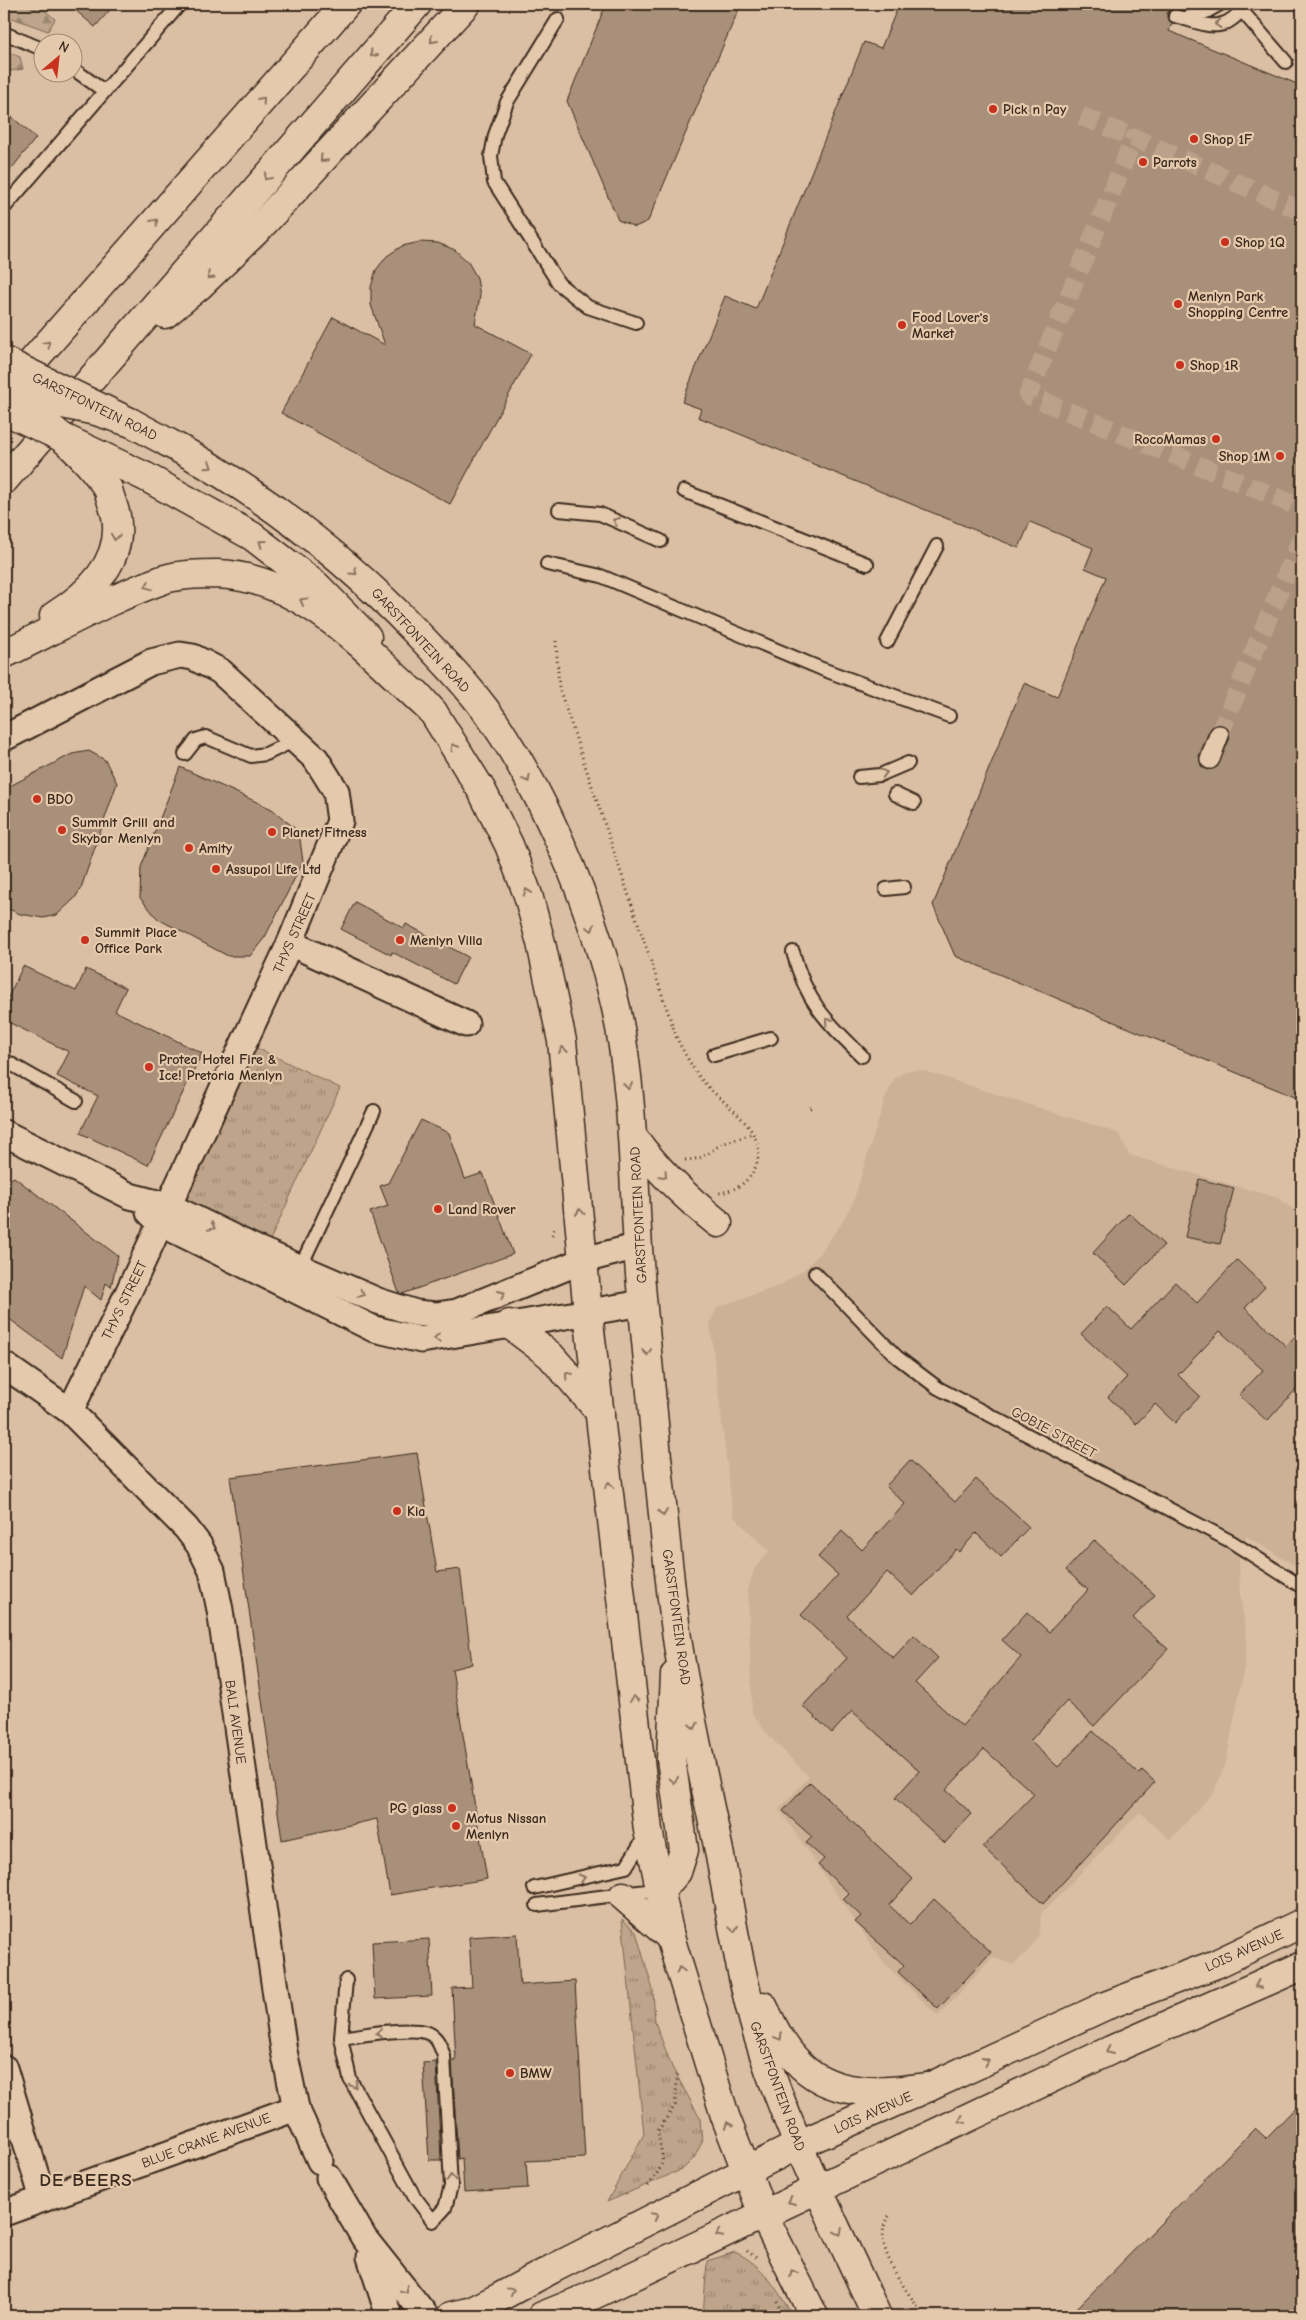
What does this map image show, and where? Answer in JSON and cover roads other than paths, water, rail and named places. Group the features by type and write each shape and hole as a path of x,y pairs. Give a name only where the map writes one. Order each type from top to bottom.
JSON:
{"main road":[{"path":"4,393 346,4"},
{"path":"4,480 417,4"},
{"path":"109,359 199,286 259,228 466,4"},
{"name":"GARSTFONTEIN ROAD","path":"4,361 132,423 198,458 277,510 326,547 383,598 450,666 504,736 548,817 568,860 601,955 616,1009 633,1137 638,1246 643,1303 678,1644 740,1963 758,2035 798,2145 877,2316"},
{"path":"4,393 96,411 132,423"},
{"path":"4,393 67,441 96,471 108,489 116,516 116,536 106,568 84,595 4,647"},
{"path":"4,410 146,477 252,536 317,586 379,648 433,712 482,791 509,845 528,896 562,1041 588,1313 648,1830 662,1890 670,1937 706,2061 746,2170 763,2214 814,2316"},
{"path":"4,654 130,594 167,579 203,574 238,575 269,584 313,606 433,712"},
{"path":"633,1137 680,1192 718,1222"},
{"path":"509,1324 550,1354 600,1412"},
{"path":"662,1890 677,1872 684,1850 671,1759 672,1711 678,1644"},
{"path":"623,1896 670,1937"},
{"name":"LOIS AVENUE","path":"450,2316 472,2311 798,2145 929,2088 1105,2006 1216,1964 1302,1923"},
{"path":"740,1963 779,2038 795,2060 819,2078 859,2092 882,2093 929,2088"},
{"path":"542,2316 589,2297 1111,2050 1302,1966"}],"street":[{"name":"THYS STREET","path":"4,738 151,662 168,656 193,657 220,671 316,759 336,791 340,820 290,943 70,1411"},
{"path":"1210,759 1219,735"},
{"path":"290,943 466,1024"},
{"path":"4,1133 164,1214 295,1277 374,1329 414,1339 450,1337 509,1324 643,1303"},
{"path":"295,1277 399,1309 436,1315 456,1312 584,1260 638,1246"},
{"name":"BALI AVENUE","path":"4,1365 70,1411 186,1528 199,1545 212,1571 220,1610 284,2051 296,2108 325,2170 370,2250 426,2316"},
{"path":"4,2068 43,2199"},
{"name":"BLUE CRANE AVENUE","path":"4,2213 296,2108"},
{"name":"BALI AVENUE","path":"370,2250 389,2316"}],"lane":[{"path":"4,208 180,4"},
{"path":"1220,4 1206,12 1179,17 1220,26 1229,24 1240,6 1286,62"},
{"path":"558,19 508,102 495,135 491,156 494,182 559,284 588,308 636,323"},
{"path":"4,33 32,44"},
{"path":"82,75 104,91"},
{"path":"684,491 867,564"},
{"path":"559,510 600,514 660,541"},
{"path":"888,642 936,546"},
{"path":"547,564 601,576 822,669 948,716"},
{"path":"185,754 196,740 206,737 251,756 266,754 295,740"},
{"path":"859,777 880,775 908,762"},
{"path":"895,794 914,803"},
{"path":"886,889 904,887"},
{"path":"793,952 808,995 829,1023 862,1056"},
{"path":"714,1055 771,1038"},
{"path":"4,1061 76,1101"},
{"path":"295,1277 374,1111"},
{"name":"GOBIE STREET","path":"814,1273 897,1357 938,1388 1232,1542 1302,1587"},
{"path":"534,1888 626,1867 648,1830"},
{"path":"537,1906 662,1890"},
{"path":"341,2038 417,2031 431,2035 439,2042 444,2056 451,2186 445,2208 433,2221 414,2196 350,2079 341,2038 346,1980"}],"tunnel":[{"path":"1081,116 1134,138"},
{"path":"1302,211 1134,138 1028,395 1302,508"},
{"path":"1219,735 1302,537"}],"place":[{"name":"Pick n Pay","path":"993,109"},
{"name":"Shop 1F","path":"1194,139"},
{"name":"Parrots","path":"1143,162"},
{"name":"Shop 1Q","path":"1225,242"},
{"name":"Menlyn Park Shopping Centre","path":"1178,304"},
{"name":"Food Lover's Market","path":"902,325"},
{"name":"Shop 1R","path":"1180,365"},
{"name":"RocoMamas","path":"1216,439"},
{"name":"Shop 1M","path":"1280,456"},
{"name":"BDO","path":"37,799"},
{"name":"Summit Grill and Skybar Menlyn","path":"62,830"},
{"name":"Planet Fitness","path":"272,832"},
{"name":"Amity","path":"189,848"},
{"name":"Assupol Life Ltd","path":"216,869"},
{"name":"Summit Place Office Park","path":"85,940"},
{"name":"Menlyn Villa","path":"400,940"},
{"name":"Protea Hotel Fire & Ice! Pretoria Menlyn","path":"149,1067"},
{"name":"Land Rover","path":"438,1209"},
{"name":"Kia","path":"397,1511"},
{"name":"PG glass","path":"452,1808"},
{"name":"Motus Nissan Menlyn","path":"456,1826"},
{"name":"BMW","path":"510,2073"}],"district":[{"name":"DE BEERS","path":"86,2179"}]}
